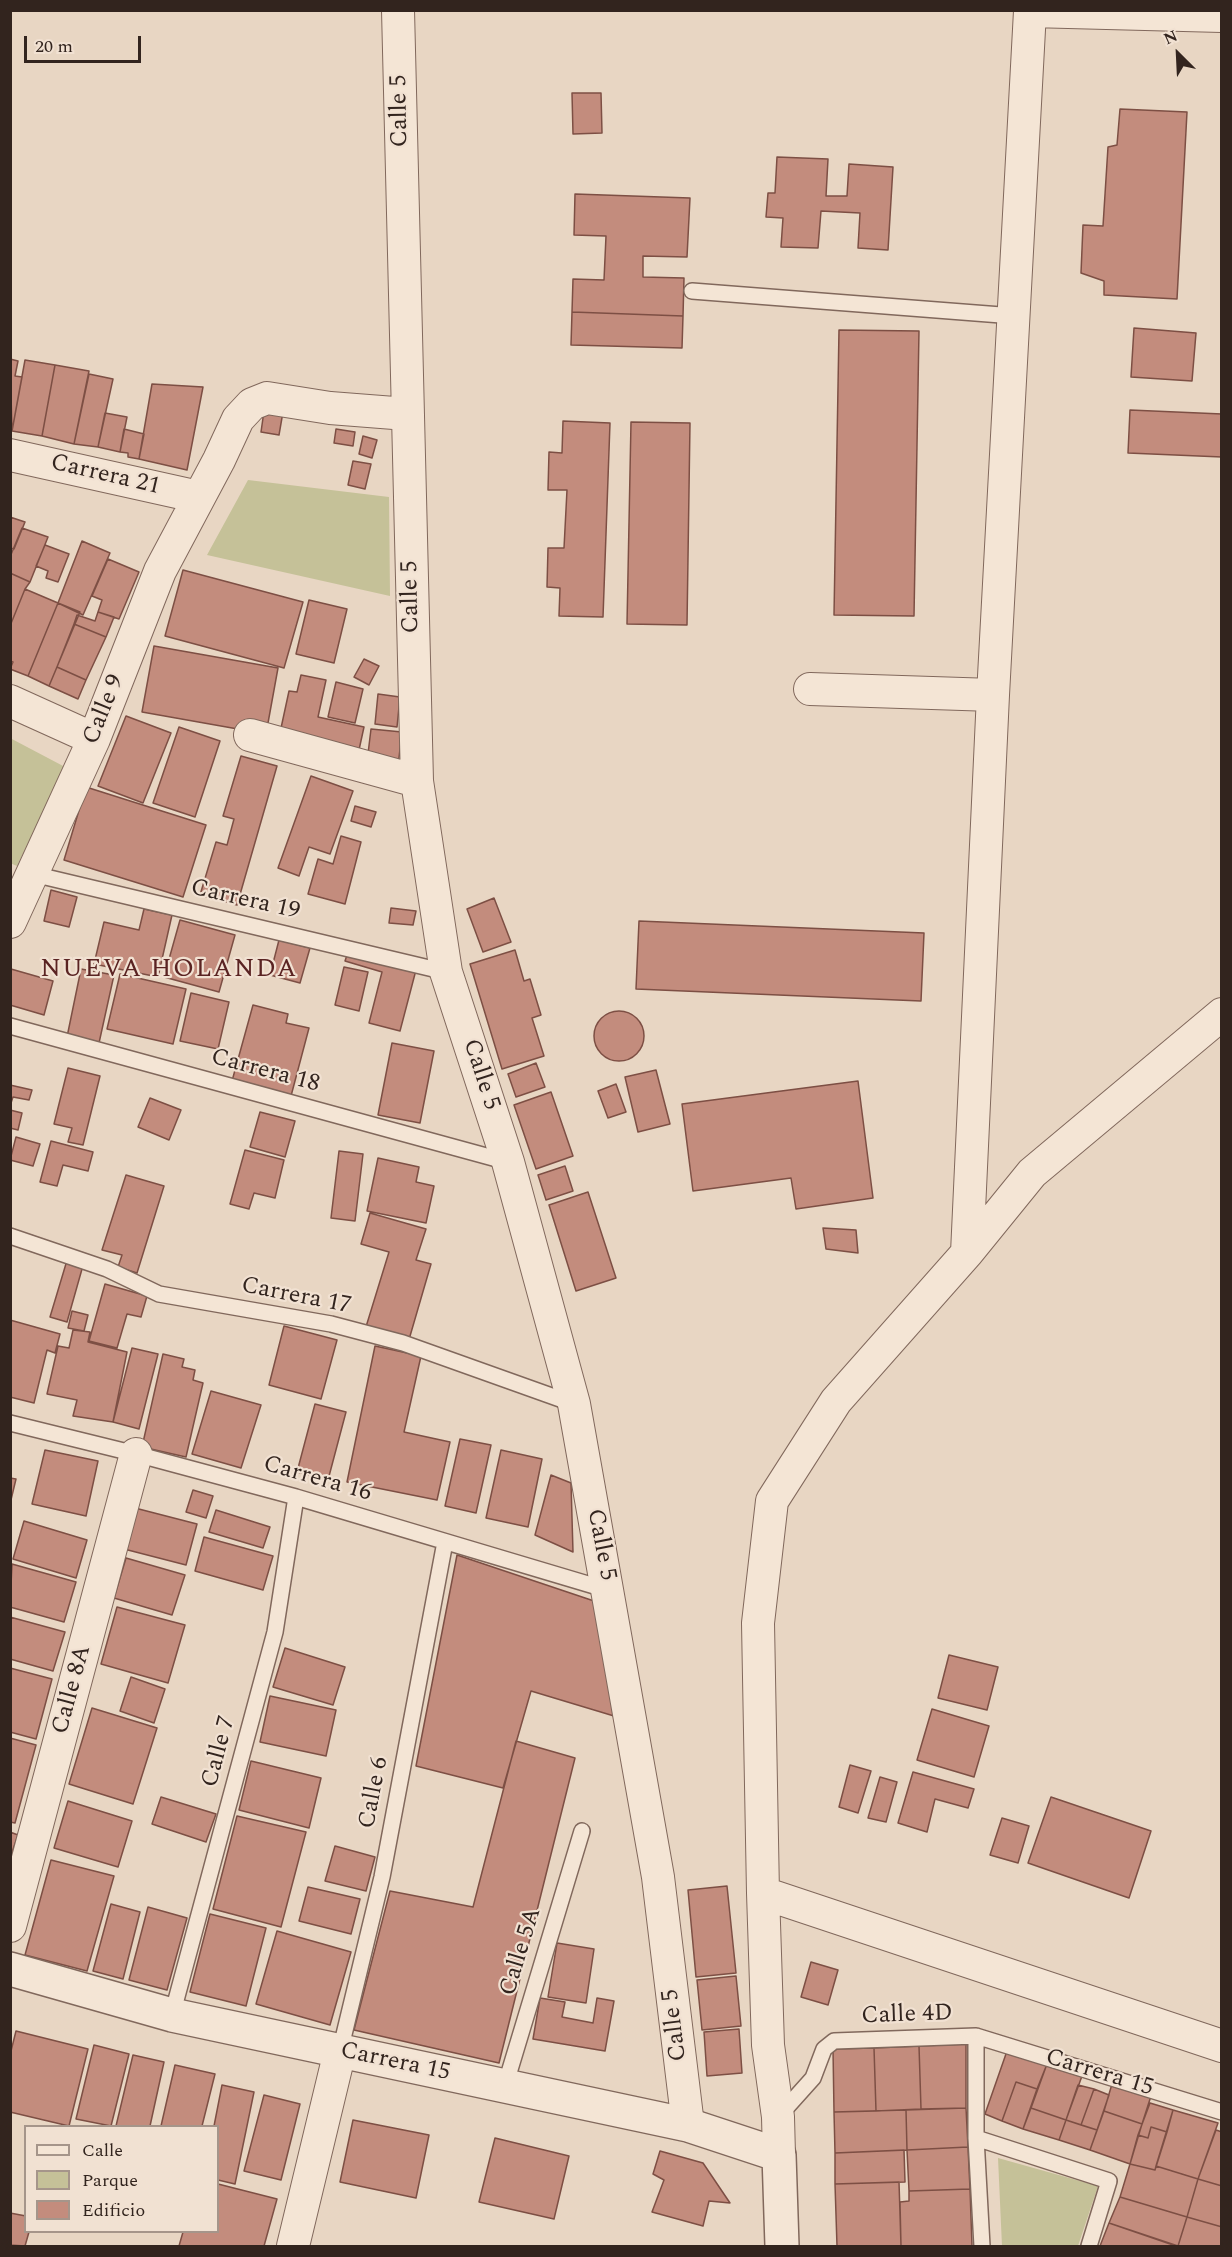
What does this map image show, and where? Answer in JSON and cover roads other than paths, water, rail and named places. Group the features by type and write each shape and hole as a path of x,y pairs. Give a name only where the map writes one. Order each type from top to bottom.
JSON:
{"street":[{"name":"Calle 5","path":"398,10 417,781 446,972 508,1162 574,1404 658,1877 688,2125"},
{"path":"967,1253 993,695 1030,11 1221,16"},
{"name":"Calle 9","path":"10,922 94,739 160,571 238,419 252,404 267,398 330,408 407,414"},
{"name":"Carrera 21","path":"10,455 199,497"},
{"path":"810,688 993,695"},
{"path":"10,701 94,739"},
{"path":"250,735 417,781"},
{"path":"782,2247 778,2117 768,2045 758,1623 772,1501 836,1401 967,1253 1032,1173 1221,1014"},
{"name":"Calle 8A","path":"10,1926 136,1454"},
{"path":"763,1893 1221,2046"},
{"name":"Carrera 15","path":"10,1969 172,2015 688,2125 779,2156"},
{"path":"293,2247 340,2051"}],"lane":[{"path":"692,291 1014,316"},
{"name":"Carrera 19","path":"33,874 446,972"},
{"name":"Carrera 18","path":"10,1026 508,1162"},
{"name":"Carrera 17","path":"10,1236 107,1269 159,1294 351,1329 403,1343 574,1404"},
{"name":"Carrera 16","path":"10,1423 296,1497 608,1590"},
{"name":"Calle 7","path":"172,2015 275,1632 296,1497"},
{"name":"Calle 6","path":"340,2051 382,1877 445,1542"},
{"name":"Calle 5A","path":"505,2086 582,1831"},
{"name":"Calle 4D","path":"778,2117 813,2078 824,2049 834,2041 976,2036 976,2138 982,2247"},
{"name":"Carrera 15","path":"976,2036 1221,2112"},
{"path":"976,2138 1109,2181 1089,2247"}],"district":[{"name":"NUEVA HOLANDA","path":"169,971"}]}
